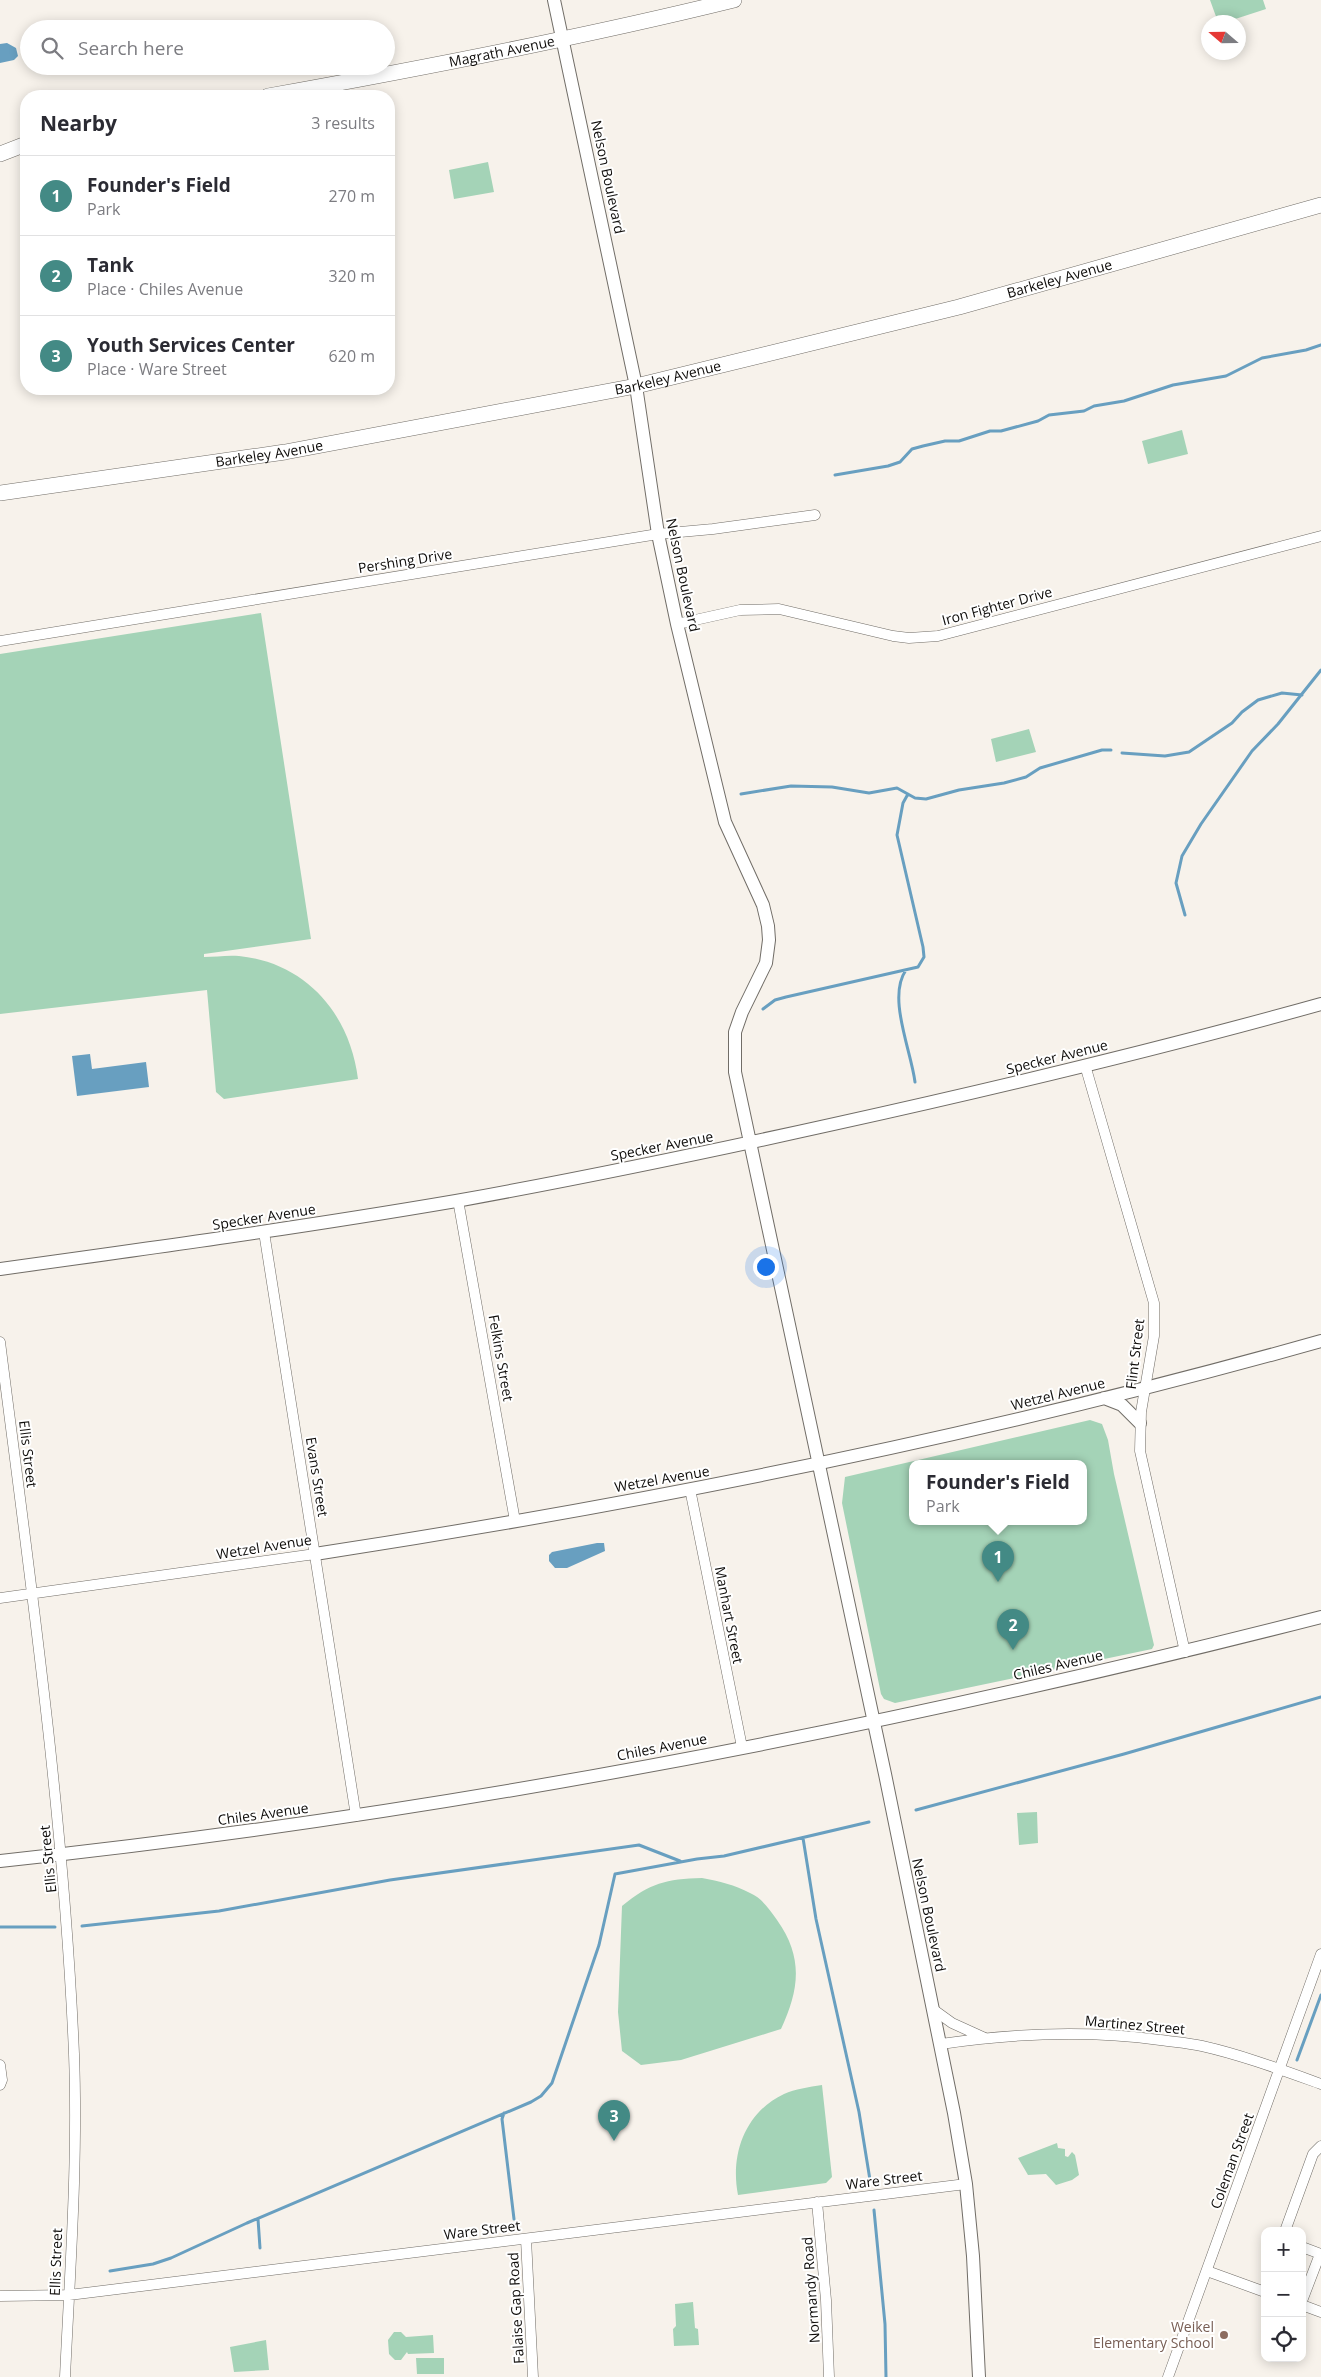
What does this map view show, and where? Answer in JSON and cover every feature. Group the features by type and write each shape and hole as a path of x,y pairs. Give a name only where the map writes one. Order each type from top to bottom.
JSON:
{"main road":[{"name":"Magrath Avenue","path":"395,74 564,40 734,0"},
{"name":"Magrath Avenue","path":"302,90 389,75"},
{"path":"0,154 20,146"},
{"name":"Barkeley Avenue","path":"0,493 285,452 636,386 959,307 1321,205"}],"street":[{"name":"Nelson Boulevard","path":"554,0 636,386 658,534 677,624 725,822 763,905 768,926 769,940 766,963 742,1012 734,1043 735,1072 752,1143 941,2044 966,2184 973,2256 979,2377"},
{"name":"Pershing Drive","path":"0,641 658,534 713,529 815,515"},
{"name":"Iron Fighter Drive","path":"677,624 740,610 779,609 893,636 909,638 938,636 1321,536"},
{"name":"Specker Avenue","path":"0,1269 133,1252 458,1200 752,1143 1200,1037 1321,1004"},
{"name":"Flint Street","path":"1085,1065 1154,1303 1154,1336 1140,1423 1140,1451 1143,1474 1185,1652"},
{"name":"Felkins Street","path":"458,1200 515,1521"},
{"name":"Evans Street","path":"264,1232 356,1816"},
{"name":"Wetzel Avenue","path":"0,1598 315,1554 515,1521 690,1489 819,1463 1104,1398 1321,1341"},
{"name":"Ellis Street","path":"0,1342 62,1855 74,2057 74,2176 64,2377"},
{"path":"1104,1398 1122,1405 1140,1423"},
{"name":"Manhart Street","path":"690,1489 742,1747"},
{"name":"Chiles Avenue","path":"0,1862 161,1844 356,1816 742,1747 874,1722 1185,1652 1321,1616"},
{"name":"Coleman Street","path":"1168,2377 1321,1954"},
{"path":"934,2010 952,2023 986,2038"},
{"name":"Martinez Street","path":"941,2044 986,2038 1058,2033 1136,2037 1201,2046 1279,2069 1321,2084"},
{"path":"0,2065 2,2080 0,2085"},
{"path":"1286,2227 1313,2154 1321,2146"},
{"name":"Ware Street","path":"0,2296 69,2296 966,2184"},
{"name":"Normandy Road","path":"817,2202 826,2300 829,2377"},
{"name":"Falaise Gap Road","path":"526,2239 533,2377"},
{"path":"1306,2248 1321,2254 1306,2291"},
{"path":"1207,2271 1261,2291"},
{"path":"1306,2306 1321,2312"}],"green space":[{"path":"1210,0 1263,0 1266,9 1246,16 1215,15"},
{"path":"488,162 494,192 454,199 449,170"},
{"path":"1182,430 1188,454 1148,464 1142,441"},
{"path":"261,613 311,939 204,954 204,957 239,956 263,961 285,969 304,981 321,996 334,1013 345,1033 353,1055 358,1079 224,1099 216,1092 207,990 0,1014 0,654"},
{"path":"1029,729 1036,752 996,762 991,739"},
{"path":"1090,1420 1102,1424 1108,1440 1114,1474 1154,1645 1152,1649 895,1703 884,1699 881,1694 842,1503 845,1477 909,1462 909,1525 1087,1525 1087,1460 918,1460"},
{"path":"1037,1812 1038,1843 1019,1845 1017,1813"},
{"path":"702,1878 744,1890 758,1898 772,1912 786,1934 795,1961 796,1974 792,2001 781,2029 681,2060 641,2065 622,2051 618,2012 622,1906 650,1887 668,1881"},
{"path":"822,2085 832,2177 826,2183 738,2195 736,2165 743,2136 750,2123 770,2102 784,2094 797,2089"},
{"path":"1057,2143 1058,2148 1065,2149 1065,2156 1068,2157 1072,2152 1075,2155 1079,2175 1072,2180 1056,2185 1046,2174 1028,2175 1018,2158"},
{"path":"693,2302 695,2328 698,2329 699,2345 674,2346 673,2329 676,2326 675,2304"},
{"path":"394,2332 401,2332 406,2337 433,2335 434,2353 408,2354 407,2352 401,2360 395,2360 389,2354 388,2340"},
{"path":"266,2340 269,2370 234,2372 230,2347"},
{"path":"416,2358 444,2358 444,2374 417,2374"}],"water":[{"path":"7,43 16,48 18,56 14,60 0,63 0,44"},
{"path":"90,1054 92,1069 146,1062 149,1087 77,1096 72,1056"},
{"path":"604,1543 605,1551 567,1568 555,1568 549,1561 549,1555 552,1552"}],"waterway":[{"path":"835,475 888,466 900,462 912,449 923,446 945,441 959,441 990,431 1001,431 1038,421 1049,415 1084,411 1094,406 1124,401 1173,385 1226,376 1262,358 1306,350 1321,345"},
{"path":"1185,915 1176,883 1182,856 1201,824 1252,751 1278,724 1321,670"},
{"path":"1122,753 1165,756 1189,752 1232,723 1242,712 1258,700 1282,693 1302,695"},
{"path":"741,794 791,786 832,787 869,793 897,788 915,798 926,799 959,790 1004,783 1026,777 1040,768 1102,750 1111,750"},
{"path":"763,1009 775,1000 786,997 918,967 924,957 923,947 897,835 903,803 908,794"},
{"path":"906,970 901,981 899,1009 915,1082"},
{"path":"916,1810 1124,1754 1321,1697"},
{"path":"110,2271 153,2264 171,2258 247,2223 531,2102 541,2096 552,2083 599,1945 615,1874 724,1856 869,1822"},
{"path":"803,1838 816,1919 859,2112 870,2180"},
{"path":"82,1926 219,1911 390,1880 639,1845 680,1861"},
{"path":"0,1927 55,1927"},
{"path":"1297,2060 1321,1995"},
{"path":"504,2113 502,2119 514,2219"},
{"path":"874,2210 885,2324 886,2377"},
{"path":"258,2219 260,2248"}],"place":[{"name":"Founder's Field","path":"998,1582"},
{"name":"Tank","path":"1013,1650"},
{"name":"Youth Services Center","path":"614,2141"},
{"name":"Weikel Elementary School","path":"1224,2335"}]}
